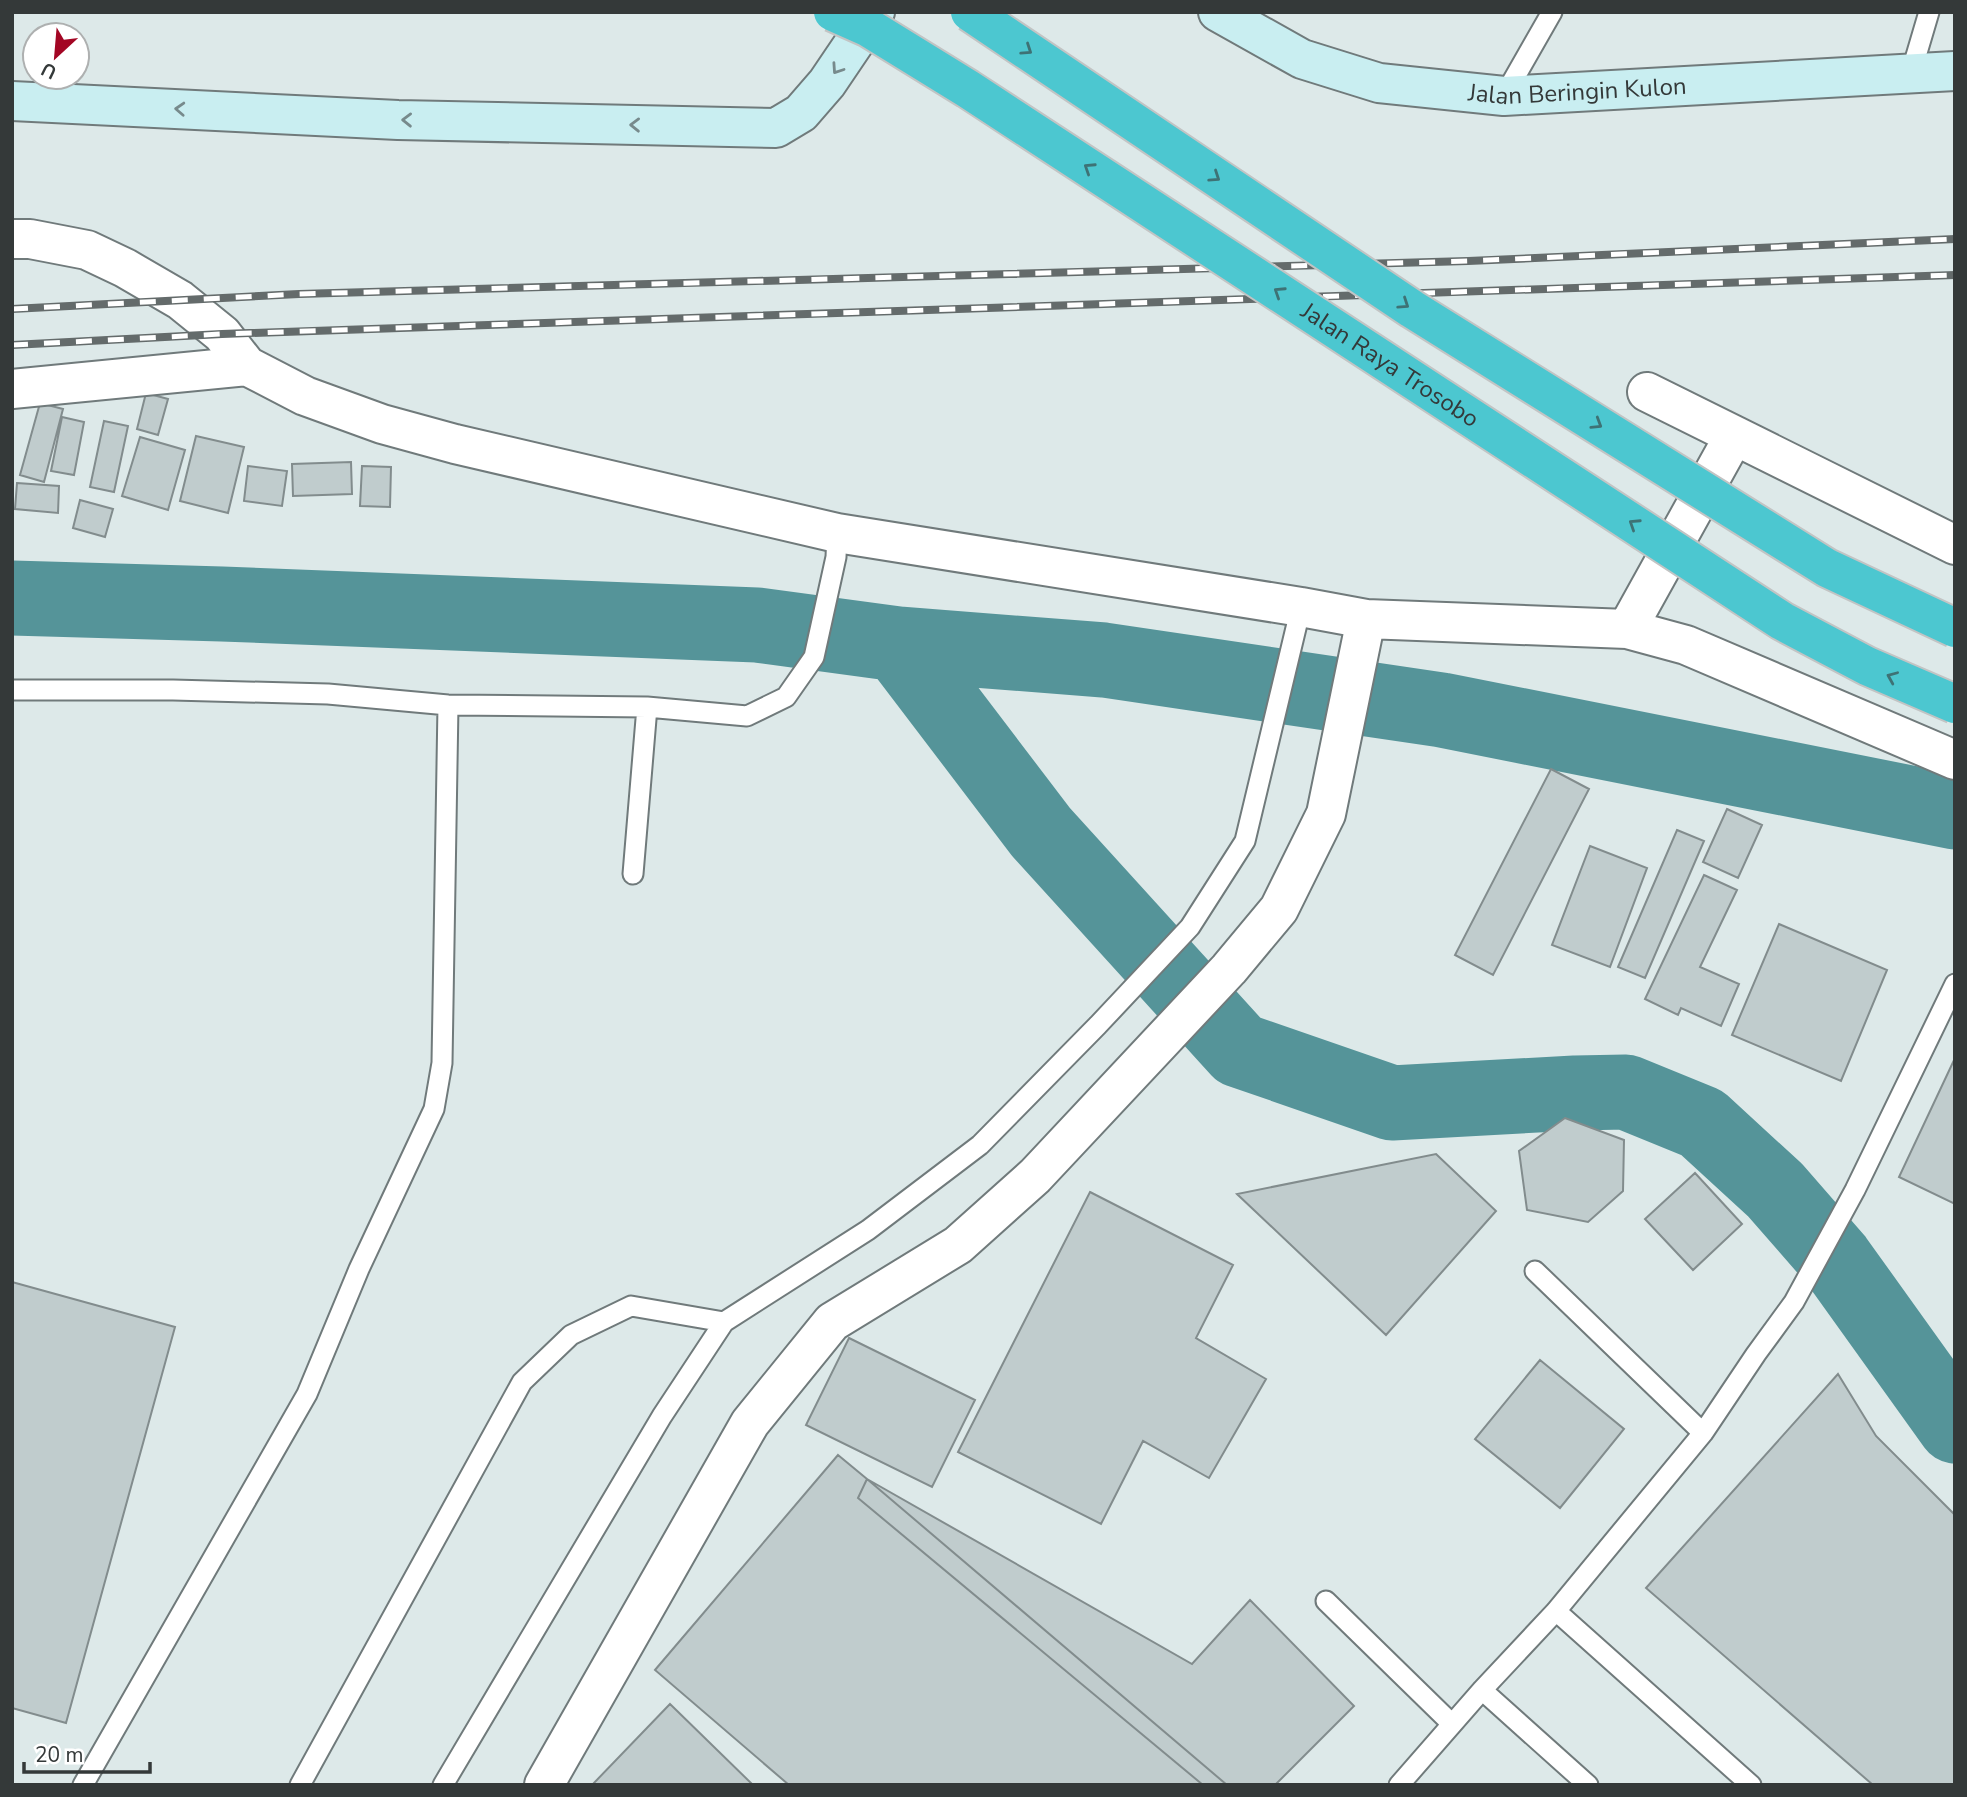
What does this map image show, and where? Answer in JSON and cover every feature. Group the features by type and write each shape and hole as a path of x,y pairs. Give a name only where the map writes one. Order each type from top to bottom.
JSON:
{"highway":[{"name":"Jalan Raya Trosobo","path":"833,12 869,28 968,89 1782,621 1867,666 1955,704"},
{"path":"970,12 1412,309 1827,568 1955,628"}],"street":[{"path":"12,101 398,120 776,128 801,113 827,83 875,12"},
{"name":"Jalan Beringin Kulon","path":"1218,12 1302,59 1379,83 1504,96 1955,71"},
{"path":"12,239 30,239 87,250 125,268 180,300 222,334 247,366 304,396 382,424 836,545 1300,607 1366,619 1627,629 1686,645 1955,760"},
{"path":"12,389 247,366"},
{"path":"1647,392 1955,545"},
{"path":"1627,629 1734,436"},
{"path":"544,1785 750,1423 832,1322 958,1245 1035,1176 1230,969 1279,909 1326,814 1366,619"}],"lane":[{"path":"1504,96 1552,12"},
{"path":"1911,73 1929,12"},
{"path":"12,690 328,694 448,705 647,707 747,716 786,697 814,657 836,545"},
{"path":"443,1785 662,1416 724,1322 868,1230 980,1145 1190,927 1245,841 1300,607"},
{"path":"83,1785 307,1394 359,1269 434,1109 442,1063 448,705"},
{"path":"633,874 647,707"},
{"path":"1399,1785 1556,1611 1703,1433 1794,1302 1855,1190 1955,984"},
{"path":"1535,1272 1703,1433"},
{"path":"300,1785 522,1382 571,1335 631,1306 724,1322"},
{"path":"1326,1601 1452,1724"},
{"path":"1556,1611 1751,1785"},
{"path":"1482,1690 1588,1785"}],"building":[{"path":"146,393 168,399 158,435 137,429"},
{"path":"40,403 63,409 44,482 20,475"},
{"path":"62,417 84,422 74,475 51,471"},
{"path":"104,421 128,426 114,492 90,487"},
{"path":"196,436 244,447 228,513 180,501"},
{"path":"140,437 185,450 168,510 122,496"},
{"path":"351,462 352,494 293,496 292,464"},
{"path":"248,466 287,471 282,506 244,501"},
{"path":"362,466 391,467 390,507 360,506"},
{"path":"17,483 59,486 58,513 15,509"},
{"path":"80,500 113,509 105,537 73,528"},
{"path":"1551,769 1589,789 1493,975 1455,955"},
{"path":"1727,809 1762,825 1738,878 1703,862"},
{"path":"1677,830 1704,841 1645,978 1618,967"},
{"path":"1590,846 1647,868 1610,967 1552,945"},
{"path":"1704,875 1737,890 1700,967 1739,984 1721,1026 1681,1008 1678,1015 1645,999"},
{"path":"1779,924 1887,970 1841,1081 1732,1035"},
{"path":"1955,1058 1955,1204 1899,1177"},
{"path":"1565,1118 1624,1140 1623,1191 1588,1222 1527,1210 1519,1151"},
{"path":"1436,1154 1496,1211 1386,1335 1237,1194"},
{"path":"1695,1173 1742,1224 1693,1270 1645,1219"},
{"path":"1090,1192 1233,1265 1196,1338 1266,1379 1209,1478 1143,1441 1101,1524 958,1452"},
{"path":"12,1282 175,1327 66,1723 12,1708"},
{"path":"849,1338 975,1400 932,1487 806,1425"},
{"path":"1540,1360 1624,1429 1560,1508 1475,1439"},
{"path":"1838,1374 1876,1436 1955,1515 1955,1785 1873,1785 1646,1588"},
{"path":"838,1455 1227,1785 789,1785 655,1670"},
{"path":"867,1479 1192,1664 1250,1600 1354,1706 1275,1785 1203,1785 858,1498"},
{"path":"670,1704 753,1785 592,1785"}],"waterway":[{"path":"12,598 757,625 898,644 1041,832 1239,1050 1392,1103 1626,1092 1702,1123 1775,1190 1836,1260 1955,1426"},
{"path":"898,644 1104,660 1442,710 1955,812"}],"railway":[{"path":"12,309 299,294 1468,261 1955,239"},
{"path":"12,345 222,334 1955,275"}]}
